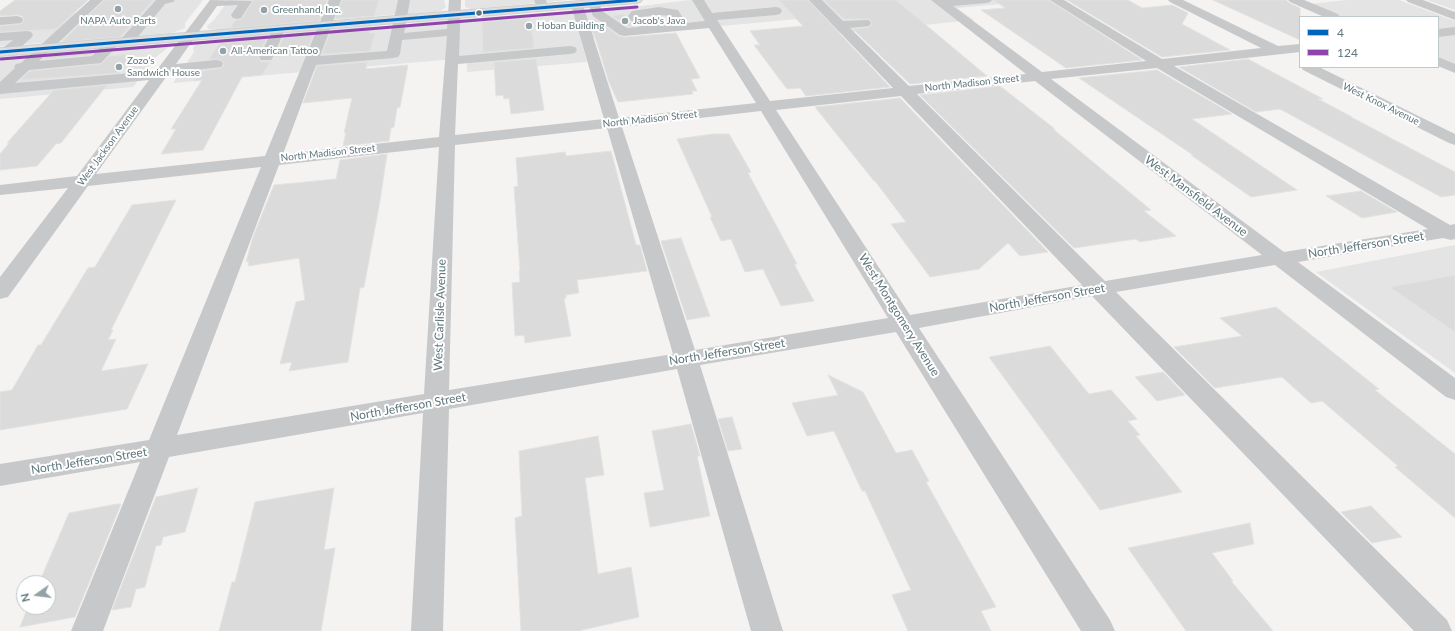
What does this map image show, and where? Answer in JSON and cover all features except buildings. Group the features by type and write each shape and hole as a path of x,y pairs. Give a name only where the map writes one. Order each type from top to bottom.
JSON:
{"main road":[{"path":"4,51 454,16 541,4 585,4 636,0"}],"street":[{"path":"0,89 97,0"},
{"path":"126,42 161,2 169,0"},
{"path":"87,631 335,0"},
{"path":"311,61 393,54 404,0"},
{"path":"814,0 1436,631"},
{"path":"939,2 986,0"},
{"path":"1056,0 1159,63 1452,233"},
{"path":"1174,0 1299,62"},
{"path":"1294,0 1332,16"},
{"path":"1412,0 1455,16"},
{"path":"215,2 246,1 237,15"},
{"name":"West Jackson Avenue","path":"0,292 215,2"},
{"name":"West Mansfield Avenue","path":"939,2 1455,391"},
{"path":"585,4 624,32 683,27 707,14 776,11"},
{"path":"585,4 612,123 686,359 767,631"},
{"path":"653,30 634,16 641,12 667,11 676,15 683,27"},
{"name":"West Montgomery Avenue","path":"707,14 1099,631"},
{"path":"396,37 454,16"},
{"name":"West Carlisle Avenue","path":"427,631 447,141 454,16"},
{"path":"0,21 17,20"},
{"path":"840,25 865,23"},
{"path":"266,57 279,29"},
{"path":"1439,33 1455,31"},
{"path":"0,37 26,35 4,51"},
{"path":"0,70 26,66 96,60 112,43"},
{"name":"North Madison Street","path":"0,190 1299,48"},
{"path":"451,62 570,50"},
{"path":"1439,61 1455,69"},
{"path":"0,89 163,72 216,64"},
{"name":"West Knox Avenue","path":"1310,68 1455,140"},
{"name":"North Jefferson Street","path":"0,475 904,323 1099,288 1452,233"}],"shaded area":[{"path":"95,0 203,0 185,23 185,28 172,33 0,46 0,19 76,13"},
{"path":"229,0 444,0 446,7 441,11 424,14 401,14 219,30 208,29 207,26 214,20"},
{"path":"465,0 568,0 472,9 465,7"},
{"path":"690,0 1043,0 957,8 974,20 813,36 797,19 581,39 587,62 467,72 467,58 173,83 194,52 193,48 195,45 212,39 291,35 421,22 641,6"},
{"path":"1347,0 1399,0 1455,21 1455,71 1439,64 1439,16 1326,16 1300,5"},
{"path":"1427,0 1455,0 1455,10"},
{"path":"157,44 166,45 169,47 157,56 133,87 0,99 0,59 118,49"},
{"path":"1455,245 1455,373 1316,272"}],"transit line":[{"name":"4","path":"0,52 636,0"},
{"name":"124","path":"1,59 637,7"}],"place":[{"name":"NAPA Auto Parts","path":"118,9"},
{"name":"Greenhand, Inc.","path":"264,10"},
{"name":"Jacob's Java","path":"625,21"},
{"name":"Hoban Building","path":"529,26"},
{"name":"All-American Tattoo","path":"223,51"},
{"name":"Zozo’s Sandwich House","path":"119,67"}]}
